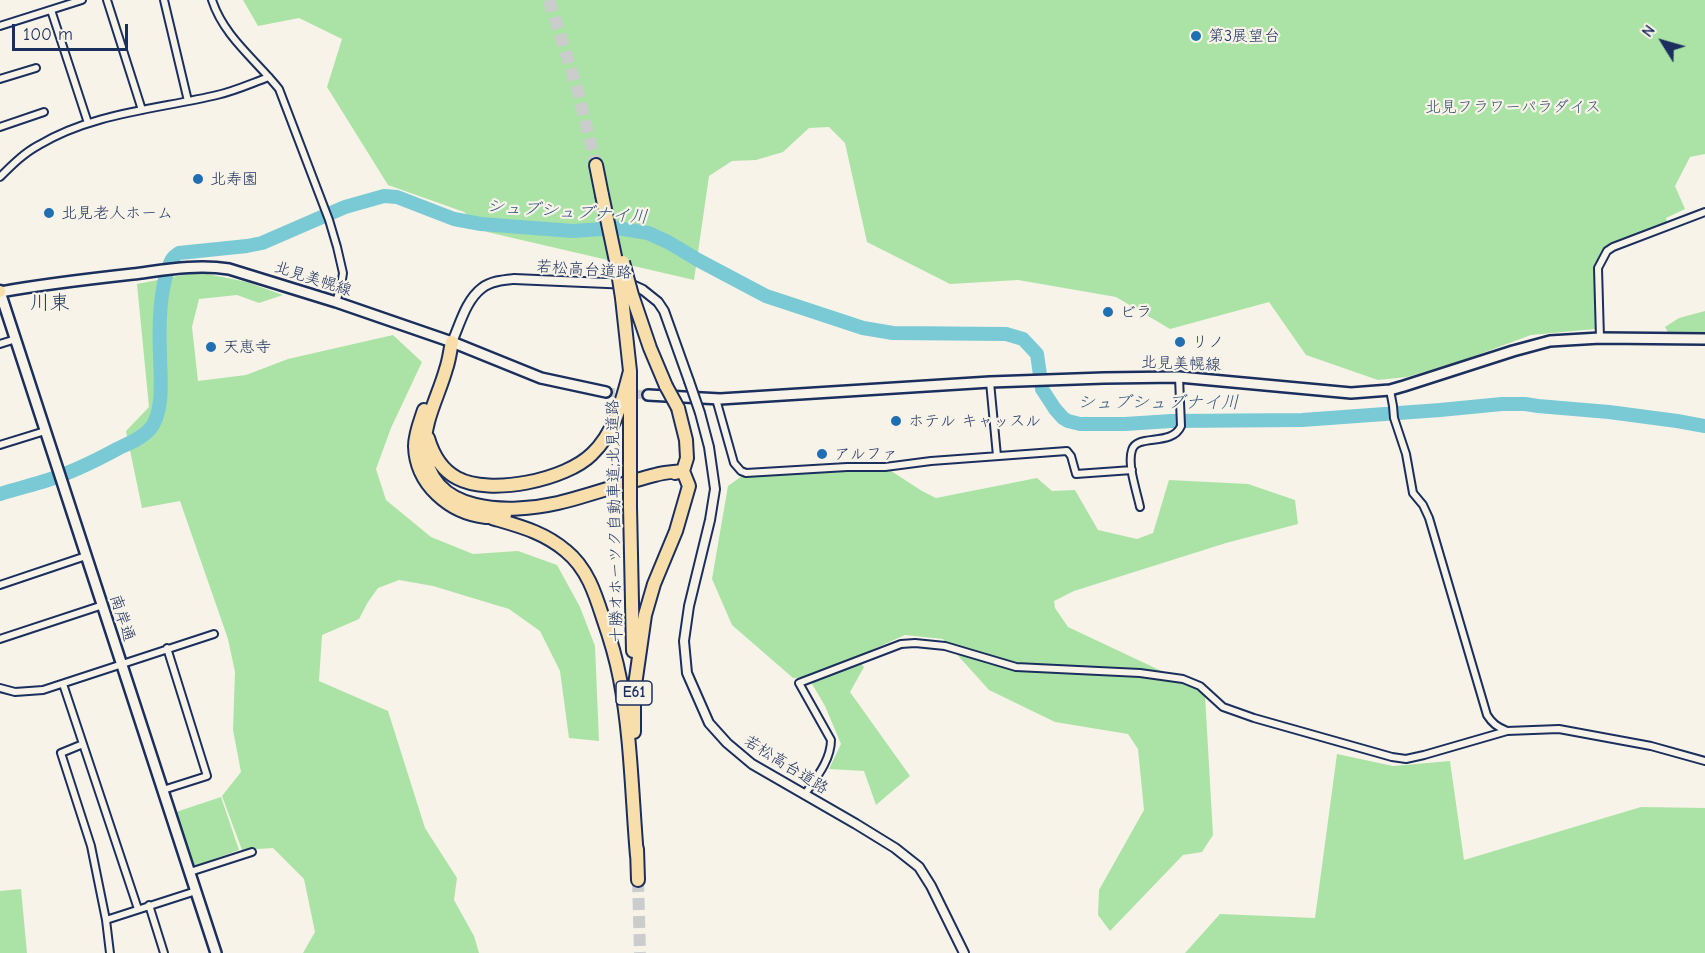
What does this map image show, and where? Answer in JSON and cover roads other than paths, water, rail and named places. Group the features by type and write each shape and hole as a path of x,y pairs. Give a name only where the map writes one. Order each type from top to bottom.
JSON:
{"highway":[{"name":"十勝オホーツク自動車道;北見道路","path":"597,170 617,266 627,297 638,880"},
{"path":"627,297 678,408 686,440 687,458 682,471 689,486 676,531 654,584 645,615 634,692"},
{"path":"452,342 447,368 433,406 424,446 426,460 434,477 441,488 455,498 491,508 523,507 556,503 657,474 682,471"},
{"path":"452,342 439,366 417,433 415,446 417,463 427,484 445,502 460,510 536,531 567,551 585,572 594,590 615,653 621,681 627,726 637,856"},
{"path":"427,431 432,450 440,464 456,478 472,484 497,486 552,476 591,456 606,439 615,421 630,371"},
{"path":"486,517 553,511 609,497 682,471"}],"main road":[{"name":"北見美幌線","path":"0,292 187,267 228,269 336,302 452,342 541,378 606,392"},
{"name":"南岸通","path":"0,292 216,953"},
{"name":"北見美幌線","path":"648,395 716,399 1031,380 1179,377 1351,393 1390,390 1550,341 1600,338 1705,339"}],"street":[{"path":"0,26 82,0"},
{"path":"107,0 142,110"},
{"path":"164,0 188,101"},
{"path":"212,0 225,28 279,89 329,220 343,273 336,302"},
{"path":"51,10 88,123"},
{"path":"0,79 36,68"},
{"path":"0,177 38,145 69,130 142,110 219,94 269,77"},
{"path":"0,127 44,112"},
{"path":"1600,338 1598,268 1607,251 1705,213"},
{"name":"若松高台道路","path":"452,342 470,302 483,287 498,281 514,279 630,284 651,294 664,311 700,413 709,447 715,489 710,520 689,606 684,640 687,673 709,723 727,743 752,764 896,848 919,867 931,886 964,953"},
{"path":"0,344 16,339"},
{"path":"1140,507 1132,470 1132,451 1139,443 1173,436 1178,432 1181,426 1179,377"},
{"path":"990,382 997,456"},
{"path":"1390,390 1394,418 1406,454 1413,493 1423,505 1429,518 1487,715 1498,728 1507,731"},
{"path":"716,399 734,463 746,473 885,467 931,461 1066,451 1071,456 1076,474 1132,470"},
{"path":"0,445 45,430"},
{"path":"0,585 86,556"},
{"path":"0,639 103,605"},
{"path":"0,688 15,692 43,690 214,633"},
{"path":"805,794 822,770 831,749 831,740 799,683 901,644 915,643 945,646 1016,667 1140,673 1183,679 1200,686 1223,707 1392,758 1406,759 1424,755 1507,731 1559,729 1652,746 1705,761"},
{"path":"163,790 207,776 167,648"},
{"path":"63,684 138,909"},
{"path":"83,744 61,753 91,846 106,920 110,953"},
{"path":"190,872 252,852"},
{"path":"106,920 196,891"},
{"path":"149,905 164,953"}],"waterway":[{"name":"シュブシュブナイ川","path":"0,494 76,470 136,440 150,429 155,422 160,403 162,295 169,266 176,255 262,243 345,207 384,196 397,197 454,219 481,224 573,231 617,228 648,233 766,296 863,328 893,333 1006,334 1023,339 1037,354 1042,389 1055,409 1063,418 1080,424 1302,420 1525,404 1609,412 1705,426"}],"tunnel":[{"path":"549,0 578,91 596,165"},
{"path":"606,392 648,395"},
{"path":"638,880 640,953"}],"place":[{"name":"第3展望台","path":"1196,36"},
{"name":"北寿園","path":"198,179"},
{"name":"北見老人ホーム","path":"49,213"},
{"name":"ビラ","path":"1108,312"},
{"name":"リノ","path":"1180,342"},
{"name":"天恵寺","path":"211,347"},
{"name":"ホテル キャッスル","path":"896,421"},
{"name":"アルファ","path":"822,454"}],"district":[{"name":"川東","path":"50,303"}],"park label":[{"name":"北見フラワーパラダイス","path":"1513,107"}]}
